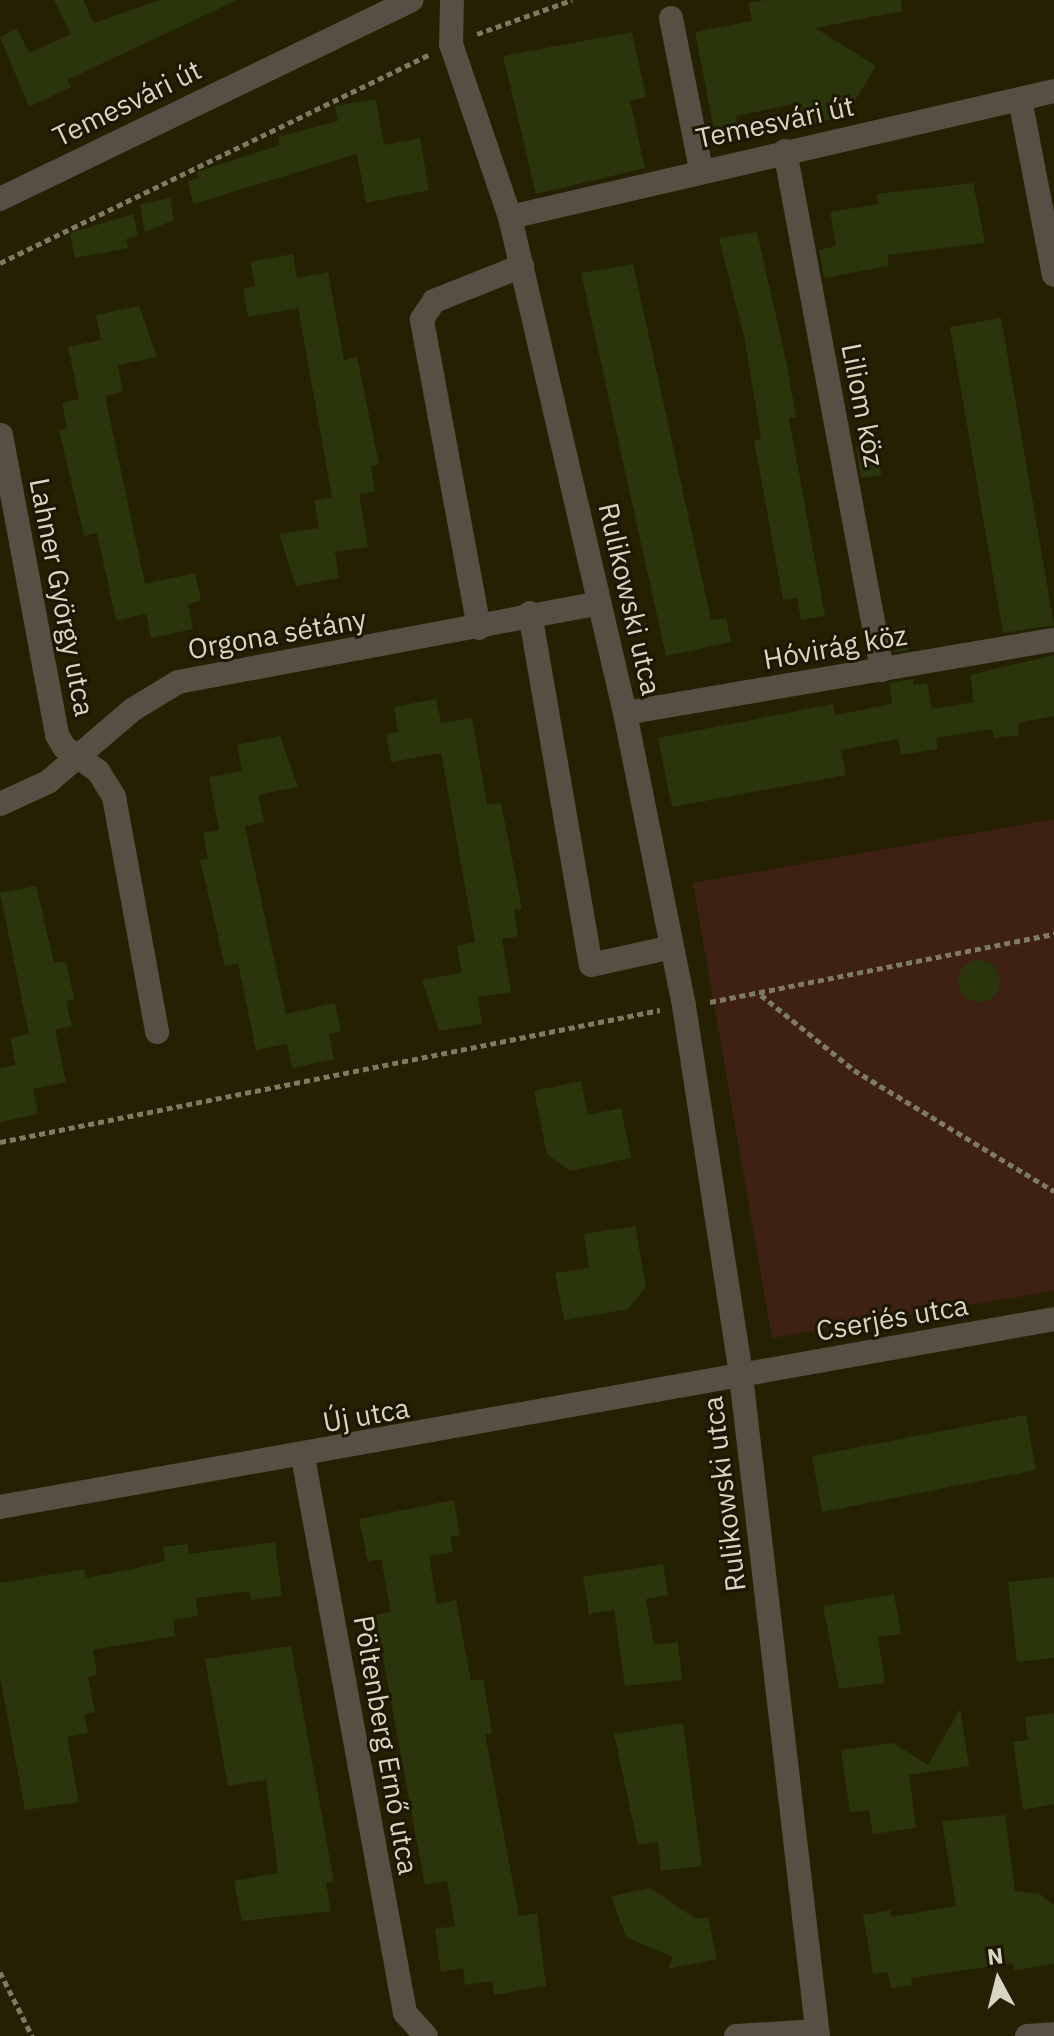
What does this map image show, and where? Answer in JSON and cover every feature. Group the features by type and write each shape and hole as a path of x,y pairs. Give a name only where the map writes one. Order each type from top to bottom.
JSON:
{"street":[{"name":"Temesvári út","path":"0,199 411,0"},
{"name":"Rulikowski utca","path":"452,0 451,44 510,217 522,266 625,713 684,1006 741,1376 818,2034"},
{"path":"671,18 701,169"},
{"name":"Temesvári út","path":"510,217 701,169 1054,91"},
{"path":"1020,99 1054,275"},
{"name":"Liliom köz","path":"785,151 882,670"},
{"path":"479,628 422,319 434,301 522,266"},
{"name":"Lahner György utca","path":"1,435 57,735 98,771 114,797 157,1032"},
{"name":"Orgona sétány","path":"0,804 48,782 132,710 178,682 479,628 530,613 600,603"},
{"path":"530,613 591,965 672,947"},
{"name":"Hóvirág köz","path":"625,713 1054,640"},
{"name":"Cserjés utca","path":"741,1376 1054,1319"},
{"name":"Új utca","path":"0,1507 303,1457 741,1376"},
{"name":"Pöltenberg Ernő utca","path":"303,1457 405,2013 426,2036"},
{"path":"736,2036 818,2034"},
{"path":"1027,2036 1054,2034"}],"path":[{"path":"0,263 451,44 572,0"},
{"path":"0,1142 1054,934"},
{"path":"760,994 854,1070 1054,1191"},
{"path":"0,1972 32,2036"}],"shaded area":[{"path":"1054,819 1054,1291 772,1338 693,883"}],"building":[{"path":"54,0 83,0 94,23 160,0 237,0 67,80 71,87 29,107 0,37 17,28 29,53 71,34"},
{"path":"766,0 901,0 902,11 815,28 876,66 845,117 798,126 794,104 736,116 737,126 714,130 695,32 752,21 748,3"},
{"path":"632,32 646,97 630,101 645,168 536,194 503,56"},
{"path":"376,99 384,145 420,138 429,190 366,203 357,154 193,204 188,181 199,178 197,172 280,145 278,137 338,121 335,106"},
{"path":"973,183 985,243 887,255 889,266 824,278 819,250 836,246 830,212 878,204 877,194"},
{"path":"170,198 174,220 145,232 140,204"},
{"path":"133,214 138,236 126,239 128,248 75,258 70,233"},
{"path":"757,232 787,365 796,417 789,418 825,616 801,620 797,598 783,600 754,440 761,439 744,336 719,238"},
{"path":"293,254 297,278 328,272 344,360 357,357 379,464 371,466 375,491 359,494 368,547 335,552 339,578 296,586 279,534 319,528 314,501 332,497 298,308 248,317 243,289 255,286 250,262"},
{"path":"633,264 711,620 726,618 731,642 666,656 581,273"},
{"path":"139,306 157,357 118,365 123,392 105,396 145,584 195,573 201,601 188,604 193,629 151,638 146,614 116,620 97,533 84,536 59,430 67,428 62,403 79,399 68,347 101,340 96,315"},
{"path":"1001,318 1054,625 1003,633 950,327"},
{"path":"878,443 881,475 861,478 856,447"},
{"path":"905,626 908,650 894,652 890,629"},
{"path":"1054,655 1054,716 1018,723 1019,735 994,738 992,729 936,738 938,749 901,755 898,739 841,750 846,775 672,807 658,738 833,704 835,715 892,704 889,683 913,679 913,685 927,683 932,709 974,702 970,675"},
{"path":"436,699 441,723 472,718 487,805 501,803 522,909 514,910 518,936 502,939 511,992 478,997 482,1024 439,1031 422,980 462,973 457,946 475,942 441,753 391,762 386,734 398,732 394,707"},
{"path":"280,736 298,787 258,795 264,822 245,826 286,1014 335,1003 341,1031 329,1034 334,1059 292,1068 287,1044 256,1050 238,963 225,966 200,860 208,859 203,833 219,830 209,777 242,771 237,745"},
{"path":"36,886 54,963 66,961 74,999 66,1001 72,1026 55,1030 66,1082 33,1089 38,1114 0,1122 0,1068 16,1065 10,1038 29,1034 0,893"},
{"path":"979,960 994,966 1000,981 994,996 979,1002 964,996 958,981 964,966"},
{"path":"581,1081 588,1115 621,1108 631,1158 570,1171 547,1154 534,1091"},
{"path":"635,1226 646,1287 628,1309 564,1320 555,1273 589,1268 584,1234"},
{"path":"1026,1415 1036,1470 822,1512 812,1456"},
{"path":"454,1500 460,1535 450,1537 453,1552 429,1556 437,1604 456,1600 471,1681 483,1679 492,1733 485,1734 519,1916 537,1913 546,1986 494,1995 492,1981 465,1985 463,1968 441,1972 435,1929 455,1926 447,1881 425,1885 375,1615 391,1612 381,1559 368,1562 359,1519"},
{"path":"275,1542 282,1596 251,1600 250,1591 196,1598 198,1616 173,1620 175,1636 93,1650 97,1675 88,1677 95,1712 84,1714 88,1733 67,1737 79,1802 25,1810 0,1677 0,1583 84,1569 86,1578 128,1570 165,1561 163,1547 187,1544 189,1554"},
{"path":"663,1564 668,1595 646,1599 654,1645 678,1642 682,1680 625,1686 614,1610 589,1614 583,1577"},
{"path":"1054,1577 1054,1658 1017,1662 1008,1582"},
{"path":"894,1594 901,1634 878,1637 885,1683 839,1689 823,1606"},
{"path":"291,1646 334,1882 326,1883 331,1911 242,1921 234,1881 278,1873 266,1780 228,1786 205,1659"},
{"path":"960,1709 969,1766 909,1775 916,1828 873,1834 869,1810 850,1813 841,1750 893,1743 928,1765"},
{"path":"1054,1713 1054,1804 1023,1810 1013,1742 1028,1740 1025,1717"},
{"path":"683,1723 702,1866 661,1871 658,1842 638,1845 614,1734"},
{"path":"1005,1815 1015,1891 1040,1894 1054,1905 1054,1964 1014,1970 1013,1963 911,1978 912,1985 891,1988 888,1972 873,1974 863,1915 890,1910 891,1917 956,1906 942,1821"},
{"path":"650,1888 696,1919 708,1917 717,1959 668,1969 673,1957 626,1937 611,1896"}]}
